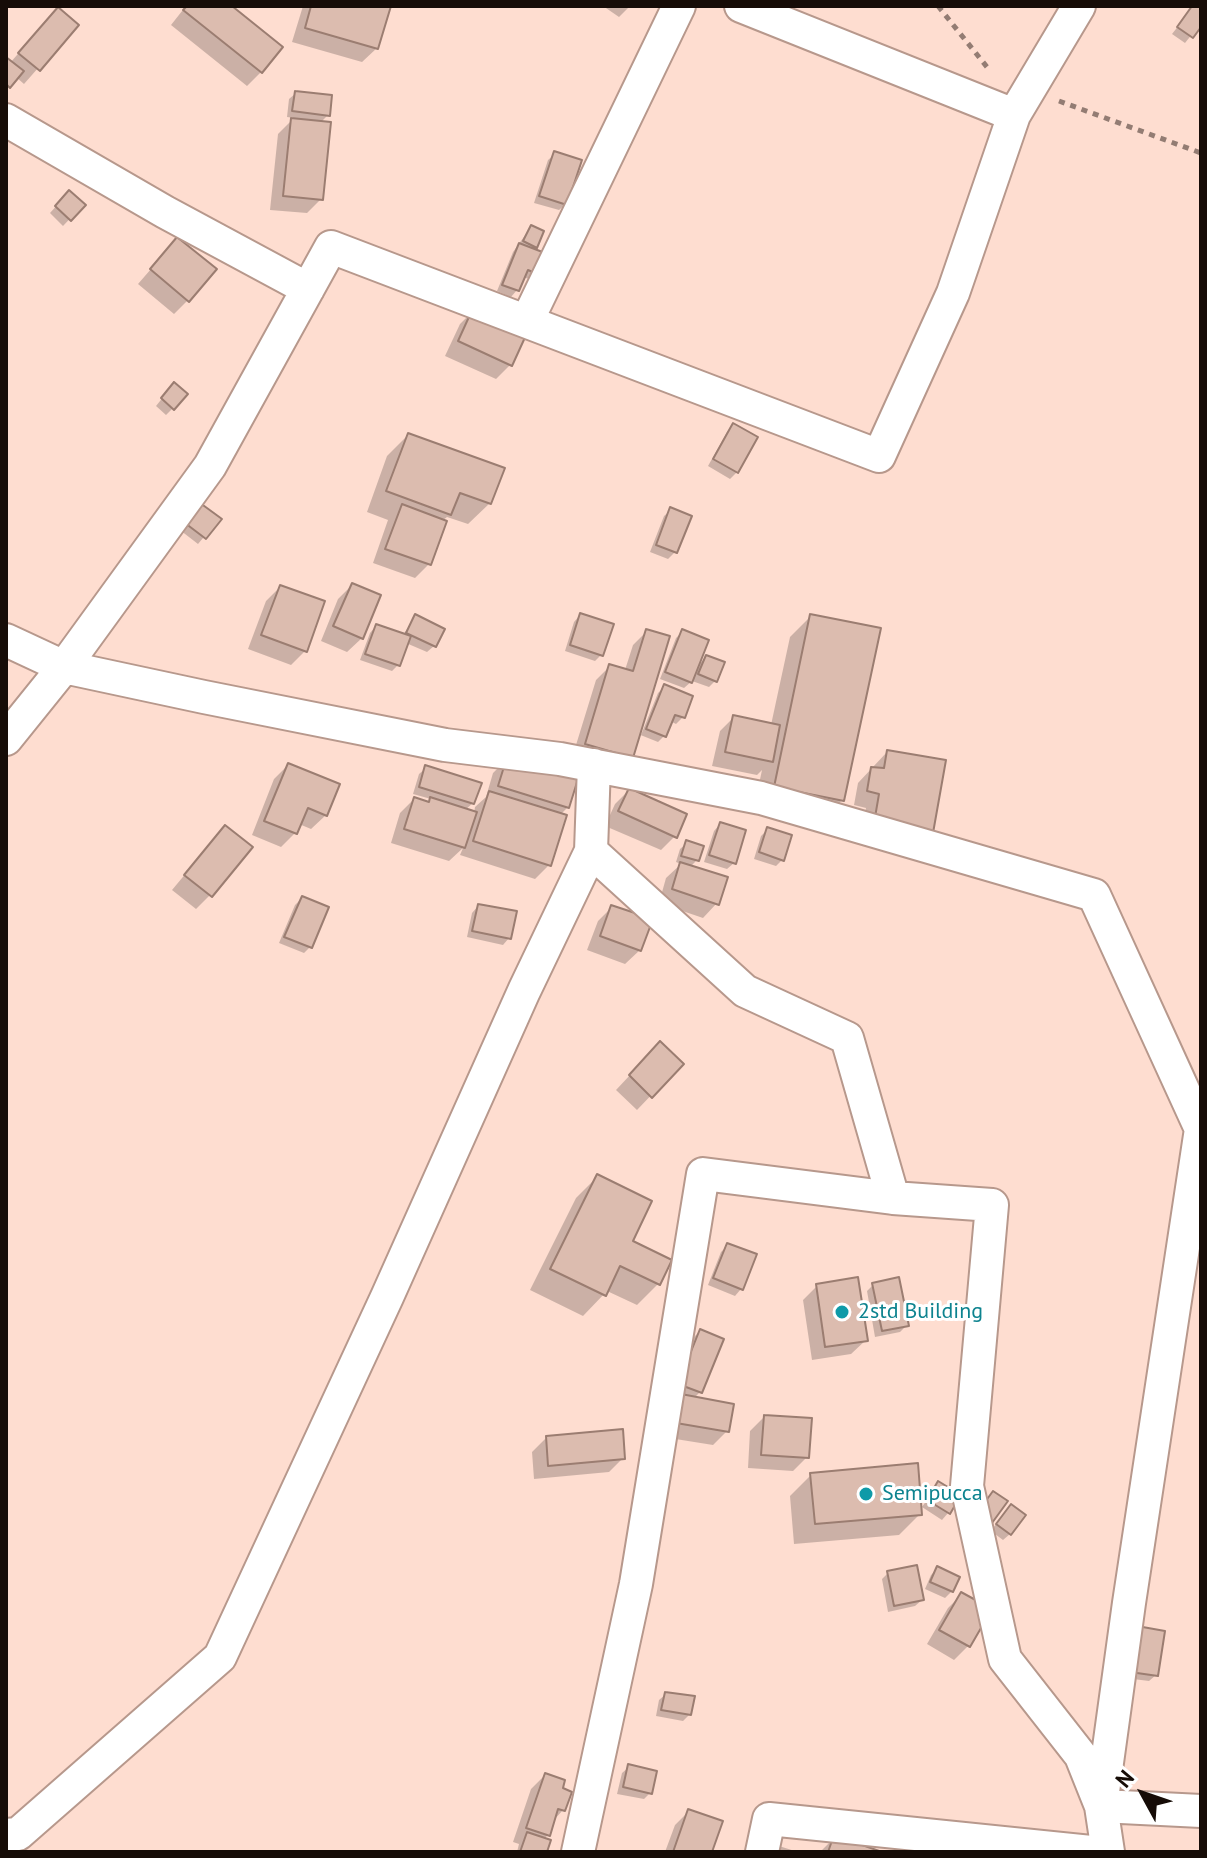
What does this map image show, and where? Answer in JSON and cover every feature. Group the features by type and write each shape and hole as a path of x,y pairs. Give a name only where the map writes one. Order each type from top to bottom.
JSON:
{"street":[{"path":"527,321 679,6"},
{"path":"741,6 1014,115"},
{"path":"6,739 64,667 210,466 331,247 879,456 953,293 1014,115 1079,6"},
{"path":"6,120 152,205 308,289"},
{"path":"6,640 64,667 445,745 594,765 761,798 1094,895 1201,1129 1101,1806"},
{"path":"6,1835 18,1834 220,1657 591,851 594,765"},
{"path":"591,851 745,991 847,1038 893,1198"},
{"path":"578,1852 636,1584 703,1174 893,1198 992,1205 967,1486 1005,1659 1081,1756 1101,1806 1108,1852"},
{"path":"1101,1806 1201,1811"},
{"path":"762,1852 769,1819 1091,1852"}],"building":[{"path":"187,6 232,6 283,47 262,73 183,10"},
{"path":"311,6 391,6 378,49 305,28"},
{"path":"1192,6 1201,6 1201,27 1193,38 1177,27"},
{"path":"58,7 79,25 40,71 18,53"},
{"path":"6,57 24,71 10,88 6,84"},
{"path":"295,91 332,95 330,116 292,111"},
{"path":"291,118 331,122 323,200 283,196"},
{"path":"554,151 582,160 567,205 539,196"},
{"path":"69,190 86,205 71,221 55,206"},
{"path":"531,225 544,231 537,248 523,241"},
{"path":"177,237 217,269 189,302 150,269"},
{"path":"519,243 545,253 537,274 528,270 519,291 502,285"},
{"path":"473,308 527,333 512,366 458,341"},
{"path":"174,382 188,394 174,410 161,398"},
{"path":"733,423 758,437 738,473 713,459"},
{"path":"408,433 505,468 491,504 460,493 451,515 386,491"},
{"path":"196,500 222,519 206,539 181,520"},
{"path":"402,504 447,521 431,565 385,549"},
{"path":"670,507 692,516 677,553 656,545"},
{"path":"352,583 381,595 363,639 333,626"},
{"path":"280,585 325,601 307,652 261,635"},
{"path":"580,613 614,624 603,656 570,645"},
{"path":"415,614 445,629 436,647 406,633"},
{"path":"810,614 881,628 844,801 774,787"},
{"path":"376,624 411,636 400,666 365,654"},
{"path":"646,629 670,636 633,758 585,744 609,664 633,671"},
{"path":"682,629 709,640 692,683 665,672"},
{"path":"706,655 725,662 717,682 698,674"},
{"path":"664,684 693,696 685,718 675,715 666,737 646,729"},
{"path":"733,715 780,725 773,762 725,752"},
{"path":"887,750 946,760 933,833 874,823 879,794 867,791 871,767 884,768"},
{"path":"507,757 578,779 569,808 498,786"},
{"path":"288,763 340,784 327,816 308,808 297,834 264,821"},
{"path":"425,765 482,783 474,804 419,787"},
{"path":"629,788 687,814 677,838 618,811"},
{"path":"489,791 567,815 551,866 473,841"},
{"path":"414,797 429,802 430,797 477,812 465,848 404,829"},
{"path":"720,822 746,830 736,864 709,855"},
{"path":"225,825 253,847 212,897 184,875"},
{"path":"767,827 792,835 784,861 759,852"},
{"path":"686,840 704,846 699,861 681,856"},
{"path":"680,862 728,877 719,905 672,889"},
{"path":"302,896 329,907 312,948 284,937"},
{"path":"478,904 517,911 511,939 472,931"},
{"path":"611,905 653,919 641,951 600,936"},
{"path":"660,1041 684,1064 652,1098 629,1075"},
{"path":"597,1174 652,1201 633,1241 672,1260 660,1285 620,1266 606,1296 550,1269"},
{"path":"727,1243 757,1254 743,1290 713,1278"},
{"name":"2std Building","path":"858,1277 868,1341 825,1347 816,1284"},
{"path":"899,1277 909,1326 882,1331 872,1283"},
{"path":"700,1329 724,1339 702,1393 678,1384"},
{"path":"681,1394 734,1404 729,1432 676,1423"},
{"path":"764,1415 812,1418 809,1458 761,1455"},
{"path":"623,1429 625,1459 548,1466 546,1436"},
{"name":"Semipucca","path":"918,1463 922,1515 815,1524 810,1473"},
{"path":"938,1481 961,1495 950,1514 927,1500"},
{"path":"993,1491 1008,1501 992,1523 977,1513"},
{"path":"1011,1504 1026,1515 1011,1535 996,1524"},
{"name":"Semipucca","path":"917,1565 924,1600 894,1606 887,1571"},
{"path":"937,1566 960,1577 953,1592 930,1582"},
{"path":"961,1592 992,1609 970,1647 939,1630"},
{"path":"1137,1626 1165,1631 1158,1676 1130,1672"},
{"path":"665,1692 695,1696 691,1715 661,1710"},
{"path":"628,1764 657,1771 652,1794 623,1787"},
{"path":"545,1773 565,1780 563,1788 572,1792 565,1811 558,1809 550,1836 526,1828"},
{"path":"688,1809 723,1821 712,1852 673,1852"},
{"path":"527,1832 551,1840 547,1852 520,1852"},
{"path":"834,1835 882,1852 828,1852"}],"place":[{"name":"2std Building","path":"842,1312"},
{"name":"Semipucca","path":"866,1494"}]}
